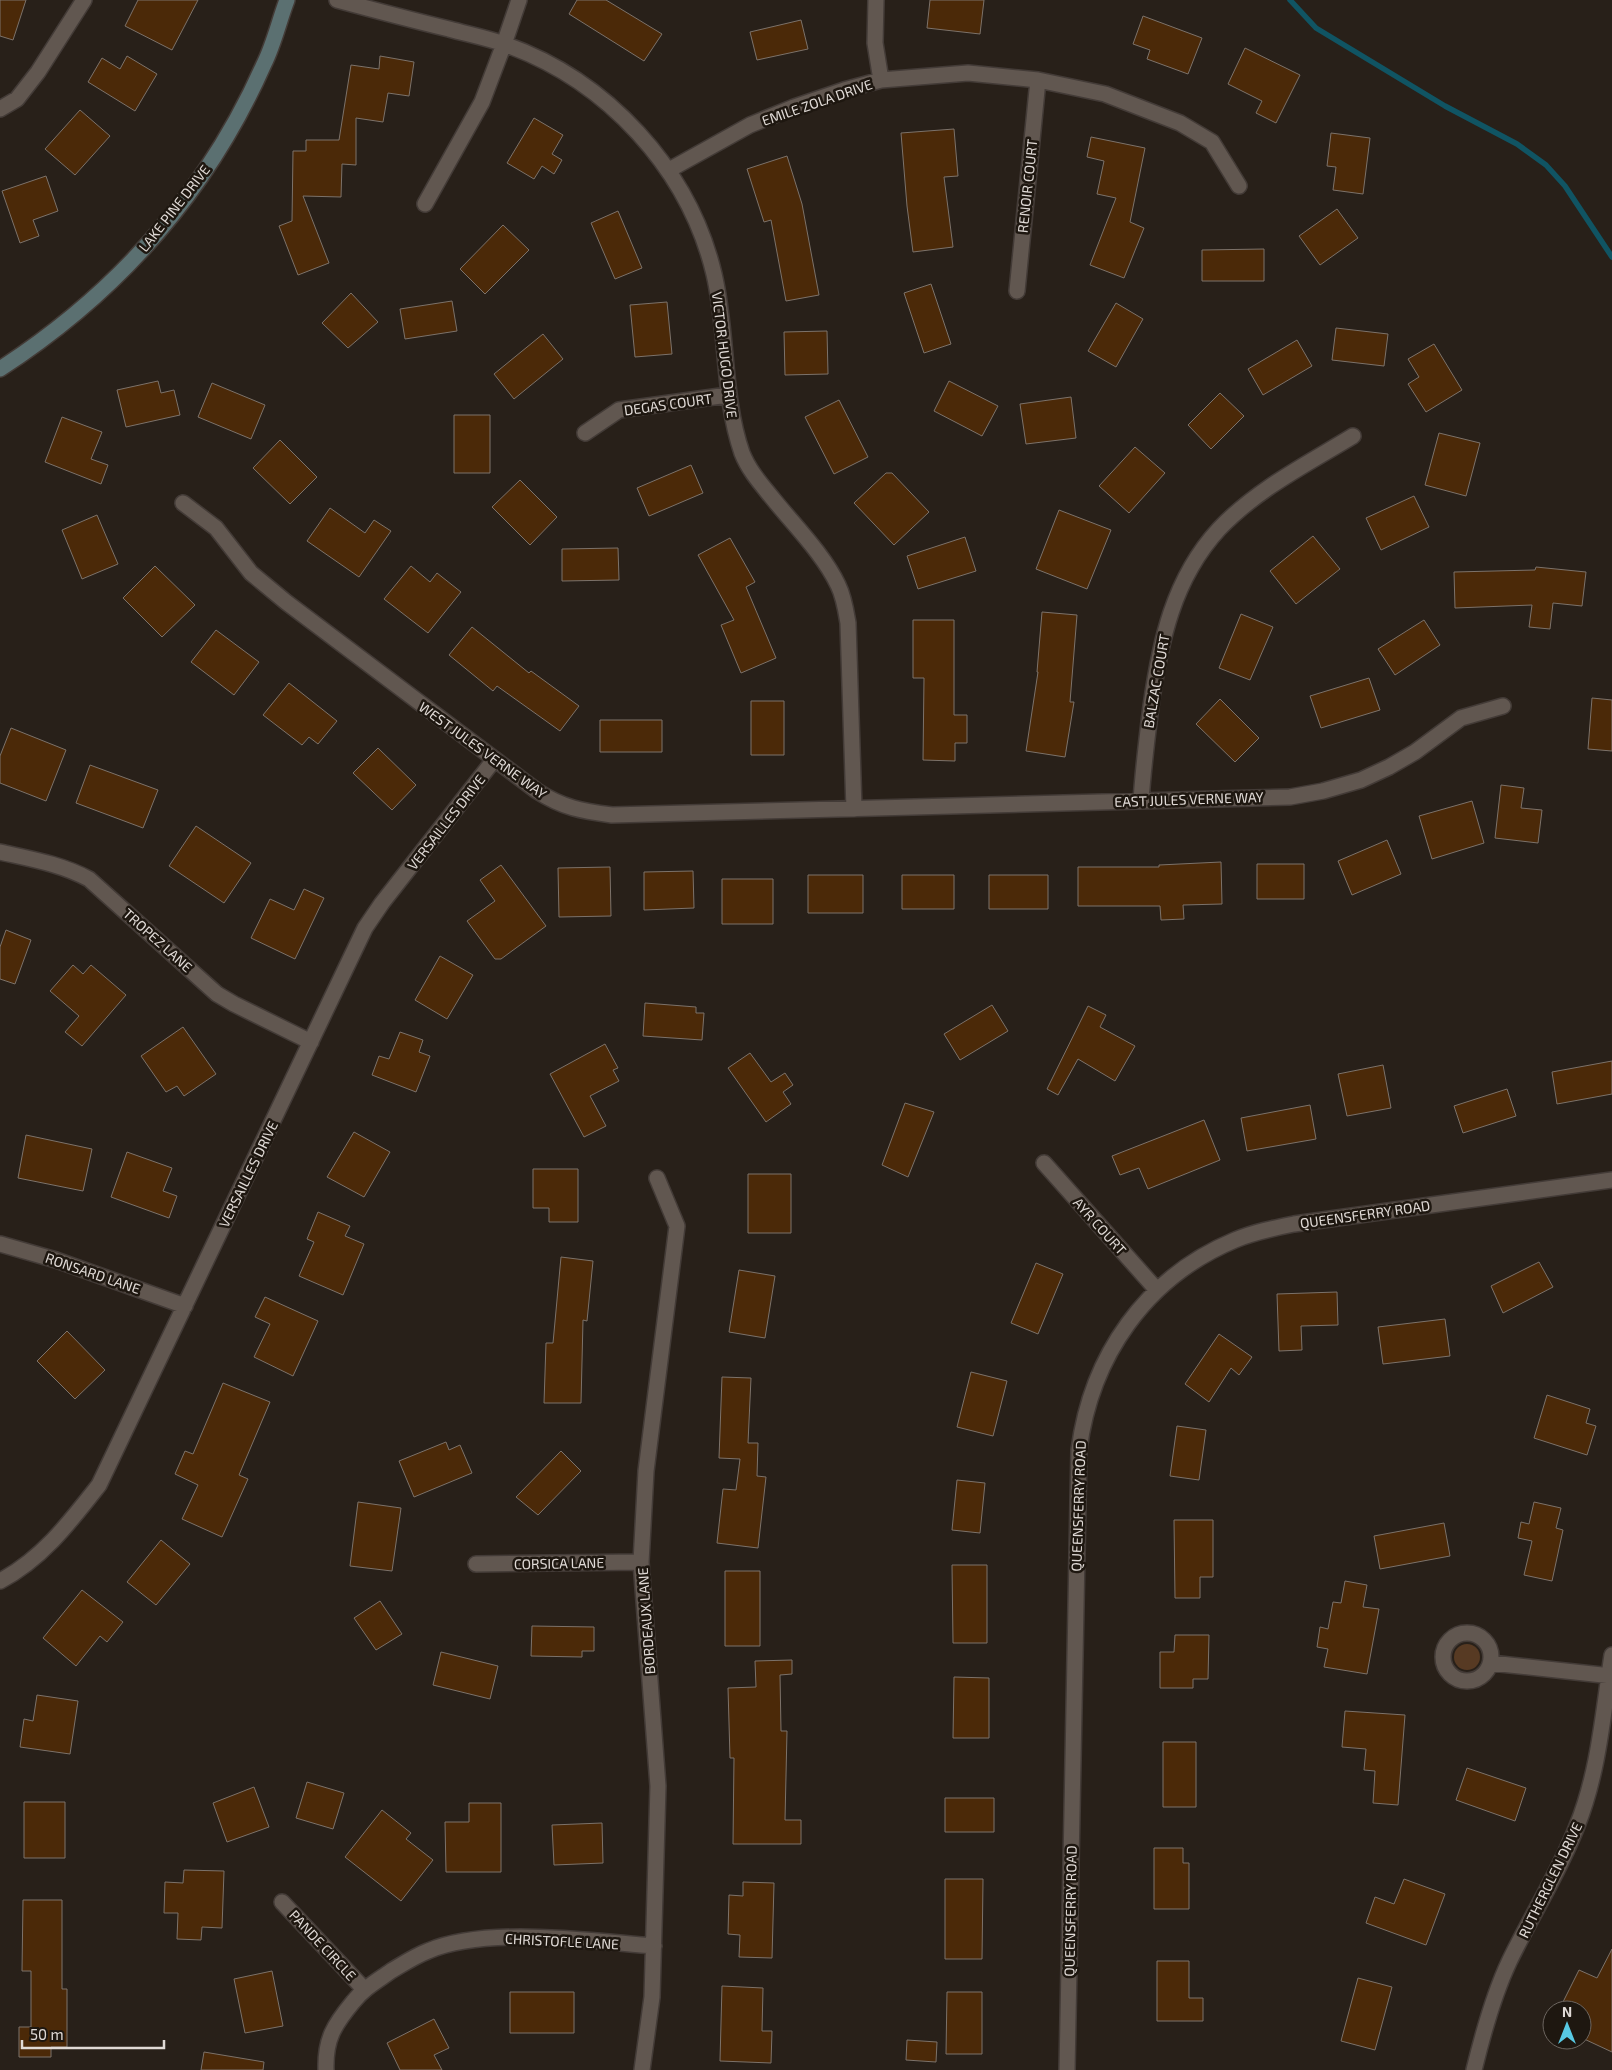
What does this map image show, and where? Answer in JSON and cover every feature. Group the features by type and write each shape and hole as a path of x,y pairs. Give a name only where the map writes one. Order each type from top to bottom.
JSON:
{"main road":[{"name":"LAKE PINE DRIVE","path":"0,369 31,349 100,294 152,241 179,207 205,171 238,116 265,63 287,0"}],"street":[{"path":"0,109 17,99 38,72 84,0"},
{"name":"VICTOR HUGO DRIVE","path":"337,0 504,44 544,62 586,86 630,124 669,170 700,230 714,272 725,335 728,395 743,455 753,474 824,562 838,584 844,604 848,623 854,809"},
{"path":"425,204 482,102 519,0"},
{"path":"876,0 875,43 881,80"},
{"name":"EMILE ZOLA DRIVE","path":"669,170 750,125 844,90 881,80 968,73 1038,80 1105,94 1180,123 1212,142 1239,186"},
{"name":"RENOIR COURT","path":"1017,291 1038,80"},
{"name":"DEGAS COURT","path":"585,433 619,410 728,395"},
{"name":"BALZAC COURT","path":"1141,801 1143,764 1158,655 1166,623 1190,569 1219,530 1254,498 1353,436"},
{"name":"WEST JULES VERNE WAY","path":"184,504 216,528 251,573 286,602 494,760 555,802 574,810 612,815 854,809"},
{"name":"EAST JULES VERNE WAY","path":"854,809 1290,796 1323,791 1361,780 1389,767 1415,752 1461,718 1503,706"},
{"name":"VERSAILLES DRIVE","path":"0,1581 40,1553 65,1529 99,1485 365,928 382,903 494,760"},
{"name":"TROPEZ LANE","path":"0,852 54,864 73,870 89,879 217,994 310,1042"},
{"name":"AYR COURT","path":"1044,1163 1156,1289"},
{"name":"BORDEAUX LANE","path":"642,2070 652,1997 658,1786 642,1562 646,1471 678,1226 657,1178"},
{"name":"QUEENSFERRY ROAD","path":"1067,2070 1079,1450 1086,1410 1099,1373 1118,1337 1156,1289 1208,1252 1261,1231 1294,1224 1612,1180"},
{"name":"RONSARD LANE","path":"0,1244 56,1260 184,1306"},
{"name":"CORSICA LANE","path":"476,1564 642,1562"},
{"name":"RUTHERGLEN DRIVE","path":"1474,2070 1494,1998 1509,1963 1564,1856 1584,1806 1600,1740 1612,1655"},
{"path":"1491,1663 1610,1676"},
{"name":"PANDE CIRCLE","path":"282,1902 364,1989"},
{"name":"CHRISTOFLE LANE","path":"326,2070 326,2052 336,2022 364,1989 428,1950 470,1941 502,1937 654,1946"}],"shaded area":[{"path":"1467,1644 1477,1647 1480,1657 1477,1667 1467,1670 1457,1667 1454,1657 1457,1647"}],"building":[{"path":"0,0 26,0 13,40 0,36"},
{"path":"138,0 198,0 172,50 125,26"},
{"path":"577,0 606,0 662,34 644,61 569,14"},
{"path":"930,0 984,0 980,34 927,28"},
{"path":"1143,16 1202,38 1188,74 1147,59 1150,50 1133,44"},
{"path":"801,20 808,49 757,60 750,32"},
{"path":"1245,48 1300,75 1276,123 1256,113 1262,101 1228,84"},
{"path":"127,56 157,74 135,111 88,82 102,58 120,69"},
{"path":"380,56 414,62 409,96 388,93 383,122 356,118 356,165 342,164 341,197 303,196 329,263 298,275 279,226 292,221 293,151 306,151 306,140 339,140 351,65 379,69"},
{"path":"80,110 110,136 75,175 45,149"},
{"path":"534,118 563,135 552,154 562,160 554,174 542,166 534,179 507,163"},
{"path":"954,129 958,176 944,177 953,247 913,252 901,133"},
{"path":"1331,133 1370,138 1363,194 1333,190 1336,167 1327,166"},
{"path":"1091,137 1145,148 1130,222 1144,228 1124,278 1090,265 1116,198 1097,194 1104,161 1087,157"},
{"path":"787,156 802,204 819,295 786,301 771,220 764,222 747,169"},
{"path":"46,176 58,211 33,220 39,236 20,243 2,191"},
{"path":"1337,209 1358,238 1320,265 1299,236"},
{"path":"618,211 642,268 615,279 591,223"},
{"path":"503,225 529,250 485,294 460,269"},
{"path":"1264,249 1264,281 1202,281 1202,250"},
{"path":"931,284 951,344 924,353 904,293"},
{"path":"351,293 378,322 348,348 322,323"},
{"path":"452,301 457,331 405,339 400,309"},
{"path":"667,302 672,354 635,357 630,305"},
{"path":"1116,303 1143,319 1116,367 1088,351"},
{"path":"1336,328 1388,334 1384,366 1332,360"},
{"path":"827,331 828,374 785,375 784,332"},
{"path":"543,334 563,359 514,399 494,374"},
{"path":"1297,340 1312,366 1263,395 1248,369"},
{"path":"1434,344 1462,390 1426,412 1408,384 1419,377 1408,359"},
{"path":"158,381 161,393 174,390 180,415 126,427 117,390"},
{"path":"949,381 998,406 982,436 934,411"},
{"path":"212,383 265,405 251,439 198,417"},
{"path":"1220,393 1244,416 1211,449 1188,425"},
{"path":"1071,397 1076,438 1026,444 1020,404"},
{"path":"839,400 868,457 834,474 805,417"},
{"path":"454,415 490,415 490,473 454,473"},
{"path":"62,417 102,432 91,459 108,465 101,484 45,462"},
{"path":"1439,433 1480,443 1466,496 1425,485"},
{"path":"280,440 317,477 290,504 253,468"},
{"path":"1135,447 1165,473 1129,513 1099,486"},
{"path":"691,465 703,493 649,516 637,488"},
{"path":"886,473 892,473 929,512 894,545 854,503"},
{"path":"520,480 557,517 530,545 492,507"},
{"path":"1414,496 1429,527 1381,550 1366,518"},
{"path":"330,508 365,533 374,520 391,531 359,577 307,541"},
{"path":"1059,510 1111,530 1087,589 1036,569"},
{"path":"97,515 118,564 82,579 62,530"},
{"path":"1313,536 1340,569 1296,604 1270,571"},
{"path":"965,537 976,571 918,589 907,556"},
{"path":"730,538 755,582 746,587 776,658 741,673 721,625 734,620 698,555"},
{"path":"618,548 619,580 562,581 562,549"},
{"path":"155,566 195,605 162,637 123,598"},
{"path":"411,566 430,582 437,573 461,592 428,633 384,599"},
{"path":"1536,567 1586,572 1582,606 1553,603 1550,629 1529,627 1532,605 1455,608 1454,572 1535,570"},
{"path":"1042,612 1077,615 1070,702 1074,702 1065,757 1026,751 1038,672"},
{"path":"1241,614 1273,627 1250,680 1219,668"},
{"path":"913,620 954,620 954,715 967,715 967,743 955,743 955,761 923,760 924,678 913,678"},
{"path":"1424,620 1440,645 1395,675 1378,649"},
{"path":"472,627 529,673 531,671 579,706 560,731 497,686 493,691 449,655"},
{"path":"216,630 259,662 234,695 191,662"},
{"path":"1369,678 1380,710 1321,728 1310,696"},
{"path":"289,683 337,721 318,744 309,737 302,745 263,715"},
{"path":"1592,698 1612,700 1612,751 1588,749"},
{"path":"1220,699 1259,738 1235,762 1196,724"},
{"path":"751,701 784,701 784,755 751,755"},
{"path":"600,720 662,720 662,752 600,752"},
{"path":"11,728 66,750 46,801 0,783 0,756"},
{"path":"378,748 416,785 392,810 353,773"},
{"path":"90,765 158,790 143,828 76,803"},
{"path":"1501,785 1524,788 1521,808 1542,810 1538,843 1495,838"},
{"path":"1472,801 1484,843 1432,859 1419,816"},
{"path":"196,826 251,863 224,903 169,866"},
{"path":"1387,840 1401,874 1352,895 1338,861"},
{"path":"1221,862 1222,904 1183,905 1184,919 1161,920 1160,906 1078,906 1078,867 1159,867 1159,865"},
{"path":"1257,864 1304,864 1304,899 1257,899"},
{"path":"501,865 546,926 501,959 495,959 467,921 495,901 480,880"},
{"path":"610,867 611,916 559,917 558,868"},
{"path":"693,871 694,908 644,910 644,872"},
{"path":"808,875 863,875 863,913 808,913"},
{"path":"902,875 954,875 954,909 902,909"},
{"path":"989,875 1048,875 1048,909 989,909"},
{"path":"722,879 773,879 773,924 722,924"},
{"path":"304,889 324,898 295,959 251,938 270,899 294,910"},
{"path":"6,930 31,940 15,984 0,979 0,947"},
{"path":"440,956 473,975 447,1019 415,1000"},
{"path":"73,965 83,974 91,965 126,995 82,1046 65,1032 79,1016 50,991"},
{"path":"645,1003 696,1007 696,1013 704,1013 702,1040 643,1036"},
{"path":"992,1005 1008,1031 960,1060 944,1034"},
{"path":"1088,1006 1106,1015 1100,1027 1135,1046 1115,1081 1078,1059 1058,1095 1047,1089"},
{"path":"183,1027 216,1074 184,1096 177,1086 166,1092 141,1056"},
{"path":"400,1032 423,1040 419,1052 430,1056 416,1092 372,1075 379,1056 389,1059"},
{"path":"605,1044 618,1068 613,1070 619,1081 590,1096 606,1126 584,1137 550,1074"},
{"path":"750,1053 771,1082 785,1073 793,1085 783,1092 791,1104 766,1122 728,1068"},
{"path":"1612,1061 1612,1094 1557,1104 1552,1072"},
{"path":"1383,1065 1391,1108 1347,1116 1338,1074"},
{"path":"1507,1089 1516,1116 1463,1133 1454,1106"},
{"path":"905,1103 934,1112 908,1177 882,1165"},
{"path":"1310,1105 1316,1139 1247,1151 1241,1118"},
{"path":"1204,1120 1220,1160 1148,1189 1139,1168 1120,1175 1112,1156"},
{"path":"354,1132 390,1152 364,1197 327,1177"},
{"path":"26,1135 92,1149 83,1191 18,1178"},
{"path":"127,1152 172,1168 163,1191 177,1196 169,1218 111,1197"},
{"path":"533,1169 578,1169 578,1222 549,1222 549,1208 533,1208"},
{"path":"748,1174 791,1174 791,1233 748,1233"},
{"path":"318,1212 350,1226 345,1236 364,1244 343,1295 299,1276 314,1242 307,1239"},
{"path":"561,1257 593,1261 587,1321 583,1320 581,1403 544,1403 546,1343 553,1343"},
{"path":"1539,1262 1553,1287 1503,1313 1491,1286"},
{"path":"1036,1263 1063,1274 1038,1334 1011,1323"},
{"path":"739,1270 775,1276 765,1338 729,1332"},
{"path":"1337,1292 1338,1325 1301,1326 1302,1350 1279,1351 1277,1294"},
{"path":"265,1297 318,1321 293,1376 254,1357 270,1324 255,1317"},
{"path":"1445,1319 1450,1356 1383,1364 1378,1327"},
{"path":"67,1331 105,1370 75,1399 37,1361"},
{"path":"1219,1334 1252,1357 1239,1375 1231,1368 1209,1402 1185,1384"},
{"path":"971,1372 1007,1381 993,1436 957,1427"},
{"path":"722,1377 751,1378 748,1443 758,1443 757,1476 766,1477 758,1548 717,1543 723,1489 736,1490 740,1459 719,1458"},
{"path":"223,1383 270,1402 239,1475 248,1479 222,1537 182,1519 198,1485 175,1474 185,1451 193,1454"},
{"path":"1547,1395 1590,1409 1586,1423 1596,1426 1587,1455 1534,1438"},
{"path":"1177,1426 1206,1430 1199,1480 1170,1476"},
{"path":"446,1442 449,1450 460,1445 472,1473 414,1497 399,1461"},
{"path":"561,1451 581,1471 538,1515 516,1497"},
{"path":"957,1480 985,1483 980,1533 952,1530"},
{"path":"358,1502 401,1508 392,1571 350,1566"},
{"path":"1534,1502 1561,1508 1556,1528 1563,1530 1552,1581 1524,1575 1532,1541 1518,1538 1521,1522 1529,1524"},
{"path":"1174,1520 1213,1520 1213,1577 1200,1577 1200,1598 1175,1598"},
{"path":"1444,1523 1450,1556 1380,1569 1374,1536"},
{"path":"161,1540 190,1564 156,1605 127,1582"},
{"path":"952,1565 987,1565 987,1643 953,1643"},
{"path":"725,1571 760,1571 760,1646 725,1646"},
{"path":"1345,1581 1367,1585 1363,1607 1379,1609 1367,1674 1324,1667 1328,1649 1317,1647 1320,1627 1328,1629 1333,1602 1341,1603"},
{"path":"82,1590 123,1622 107,1642 100,1636 76,1666 43,1638"},
{"path":"380,1601 402,1634 376,1650 354,1618"},
{"path":"532,1626 594,1627 594,1651 582,1651 582,1657 531,1656"},
{"path":"1175,1635 1209,1635 1208,1679 1193,1679 1193,1688 1160,1688 1160,1652 1174,1652"},
{"path":"441,1652 498,1666 490,1699 433,1685"},
{"path":"792,1660 792,1674 780,1675 781,1731 787,1731 785,1820 801,1820 801,1844 733,1844 734,1758 730,1758 728,1688 756,1687 755,1661"},
{"path":"954,1677 989,1678 989,1738 953,1738"},
{"path":"37,1695 78,1701 70,1754 20,1747 24,1719 33,1721"},
{"path":"1345,1711 1405,1715 1398,1805 1373,1803 1375,1771 1364,1770 1366,1749 1342,1747"},
{"path":"1163,1742 1196,1742 1196,1807 1163,1807"},
{"path":"1467,1768 1526,1788 1515,1821 1456,1800"},
{"path":"307,1782 344,1793 333,1829 296,1818"},
{"path":"254,1787 269,1827 227,1842 213,1803"},
{"path":"945,1798 994,1798 994,1832 945,1832"},
{"path":"24,1802 65,1802 65,1858 24,1858"},
{"path":"469,1803 501,1803 501,1872 446,1872 445,1822 469,1822"},
{"path":"382,1810 411,1833 406,1839 433,1860 401,1901 345,1857"},
{"path":"602,1823 603,1863 554,1865 552,1825"},
{"path":"1154,1848 1183,1848 1183,1863 1189,1863 1189,1909 1154,1909"},
{"path":"184,1870 224,1871 222,1928 202,1927 201,1940 177,1939 178,1913 164,1913 165,1882 183,1883"},
{"path":"945,1879 983,1879 982,1959 945,1959"},
{"path":"1404,1879 1445,1894 1426,1945 1366,1923 1375,1897 1394,1904"},
{"path":"743,1882 774,1883 772,1958 739,1957 740,1935 728,1934 729,1895 743,1896"},
{"path":"23,1900 62,1900 62,1989 67,1989 67,2047 51,2047 51,2057 19,2057 19,2027 31,2027 31,1971 22,1971"},
{"path":"1612,1949 1612,2052 1592,2043 1592,2000 1564,2000 1579,1970 1597,1978"},
{"path":"1157,1961 1189,1961 1189,1998 1203,1998 1203,2021 1157,2021"},
{"path":"272,1971 283,2026 245,2033 234,1979"},
{"path":"1358,1978 1392,1987 1375,2050 1341,2041"},
{"path":"722,1986 763,1988 762,2031 772,2031 771,2063 720,2061"},
{"path":"510,1992 574,1992 574,2033 510,2033"},
{"path":"947,1992 982,1992 982,2054 946,2054"},
{"path":"434,2019 449,2048 434,2055 442,2070 400,2070 387,2043"},
{"path":"907,2040 937,2042 936,2062 906,2060"},
{"path":"204,2052 264,2062 263,2070 201,2070"}],"waterway":[{"path":"1290,0 1316,28 1445,106 1517,144 1546,165 1565,186 1612,257"}]}
